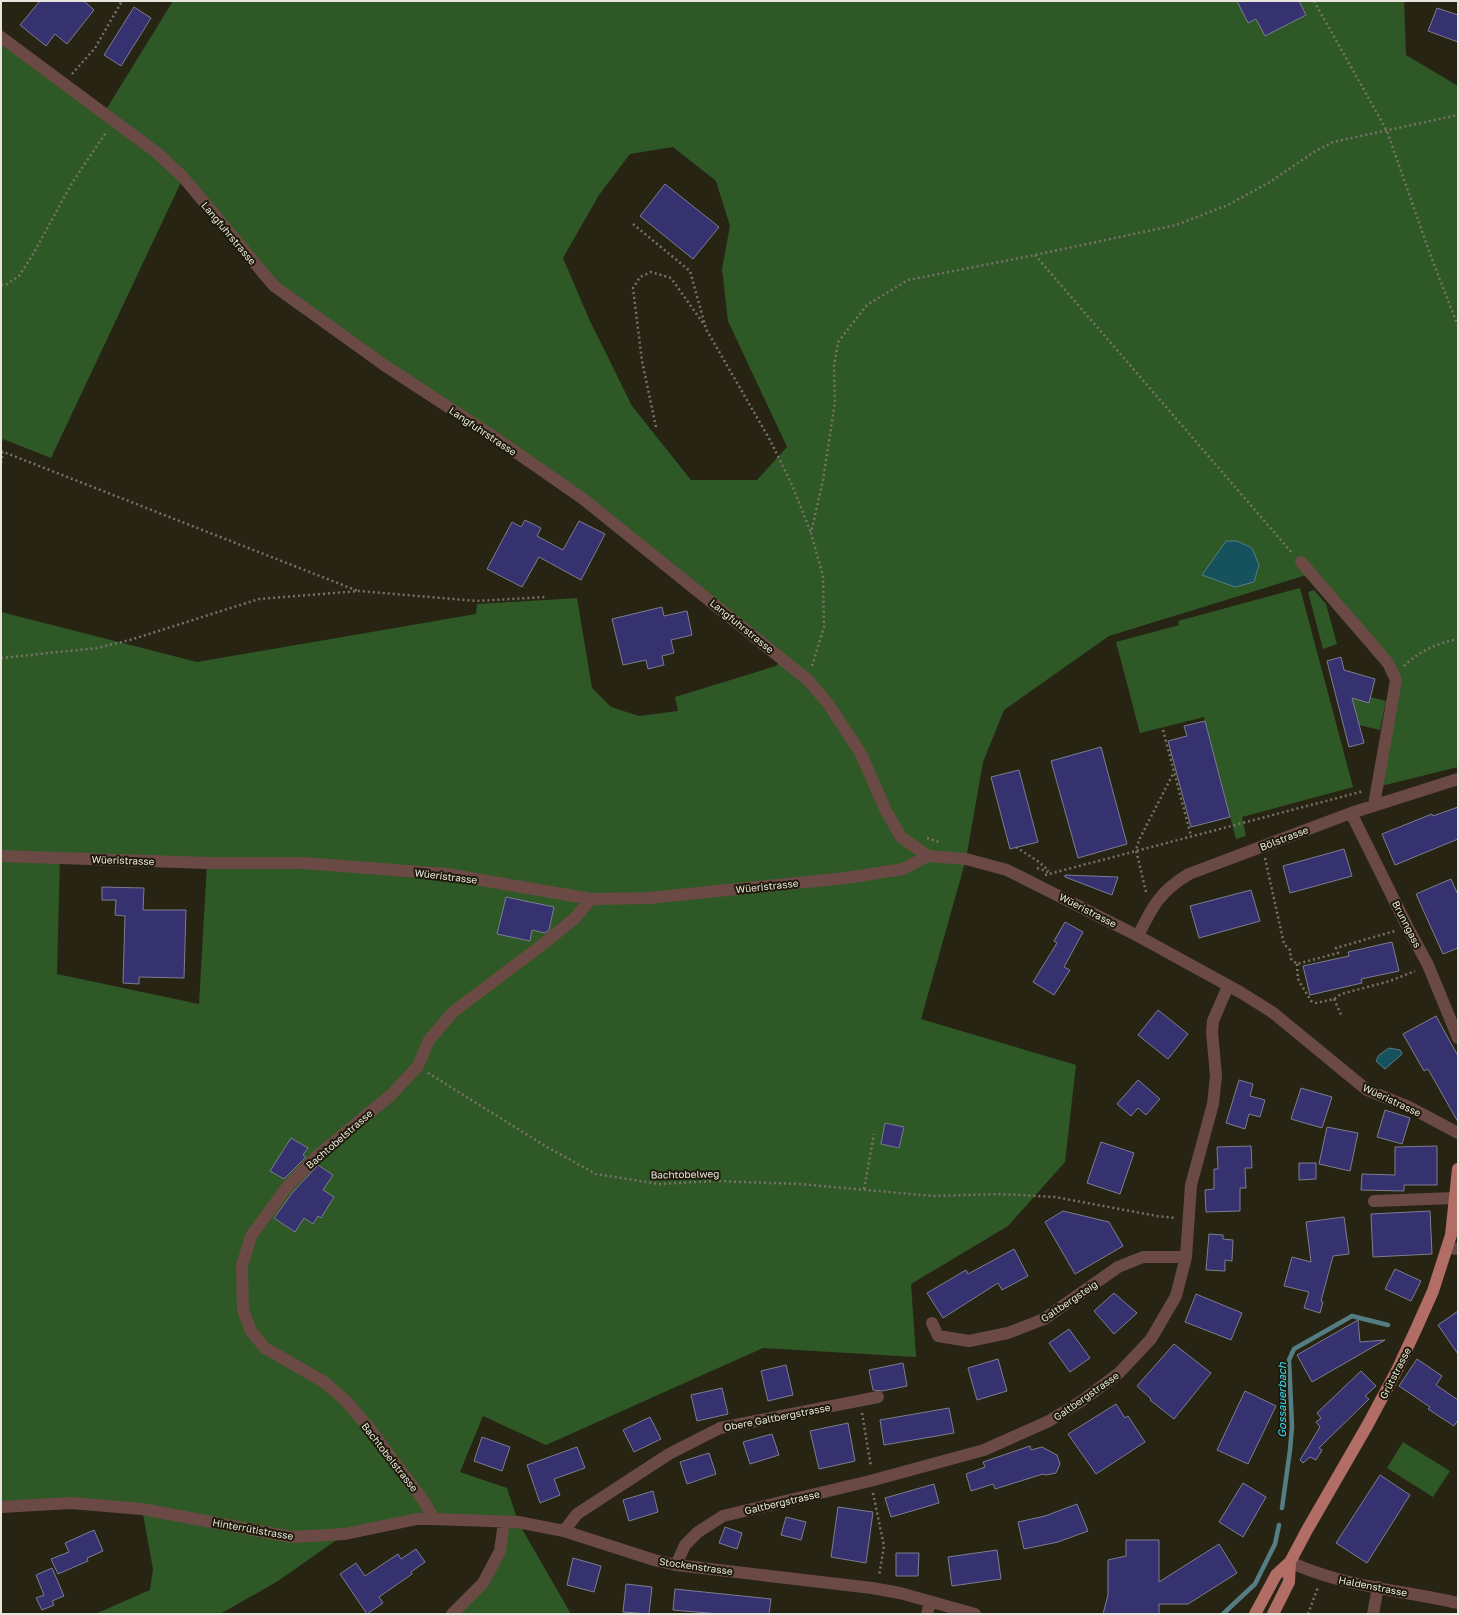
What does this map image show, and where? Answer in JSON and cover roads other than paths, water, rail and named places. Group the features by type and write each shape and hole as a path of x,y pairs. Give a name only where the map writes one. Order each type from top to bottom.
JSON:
{"main road":[{"name":"Grütstrasse","path":"1255,1614 1276,1575 1290,1562 1398,1370 1453,1248 1451,1235 1458,1169"},
{"name":"Grütstrasse","path":"1273,1614 1288,1582 1290,1562"}],"street":[{"name":"Langfuhrstrasse","path":"1,37 156,152 183,177 274,286 384,366 491,435 582,498 808,680 829,705 861,754 886,811 901,837 928,856"},
{"path":"1301,562 1388,663 1396,680 1374,805"},
{"name":"Bölstrasse","path":"1138,936 1157,900 1167,890 1189,874 1374,805 1458,779"},
{"name":"Brunngass","path":"1352,813 1428,966 1458,1038"},
{"name":"Wüeristrasse","path":"1,856 207,863 311,864 447,874 591,899 649,898 846,878 903,869 928,856 966,859 1007,870 1138,936 1272,1012 1367,1090 1409,1107 1458,1132"},
{"name":"Bachtobelstrasse","path":"434,1518 423,1500 379,1441 345,1400 324,1382 265,1348 251,1331 243,1310 242,1266 250,1236 287,1187 317,1156 391,1095 418,1066 429,1040 452,1012 544,943 574,918 591,899"},
{"name":"Galtbergstrasse","path":"676,1565 685,1545 698,1532 723,1516 872,1480 984,1450 1049,1421 1082,1400 1119,1373 1151,1339 1176,1296 1186,1257 1191,1185 1210,1116 1214,1095 1216,1068 1212,1037 1213,1021 1228,986"},
{"path":"1374,1201 1455,1198"},
{"name":"Galtbergsteig","path":"932,1323 938,1336 969,1340 1008,1333 1044,1319 1118,1267 1143,1257 1186,1257"},
{"name":"Obere Galtbergstrasse","path":"564,1531 577,1514 669,1454 720,1428 878,1397"},
{"name":"Hinterrütistrasse","path":"1,1508 70,1503 142,1509 292,1537 345,1534 417,1519 434,1518 504,1522"},
{"path":"452,1614 483,1583 500,1551 504,1522"},
{"name":"Stockenstrasse","path":"504,1522 518,1522 564,1531 654,1560 676,1565 876,1588 975,1614"},
{"name":"Haldenstrasse","path":"1290,1562 1329,1577 1458,1604"},
{"path":"1373,1614 1378,1587"},
{"path":"927,1614 930,1601"}],"water":[{"path":"1226,541 1237,541 1252,548 1259,565 1254,582 1235,587 1202,575"},
{"path":"1389,1048 1400,1050 1402,1054 1385,1069 1376,1061 1379,1055"}],"waterway":[{"name":"Gossauerbach","path":"1282,1508 1292,1427 1289,1360 1294,1349 1352,1316 1388,1325"},
{"name":"Gossauerbach","path":"1223,1614 1255,1584 1275,1544 1279,1525"}]}
